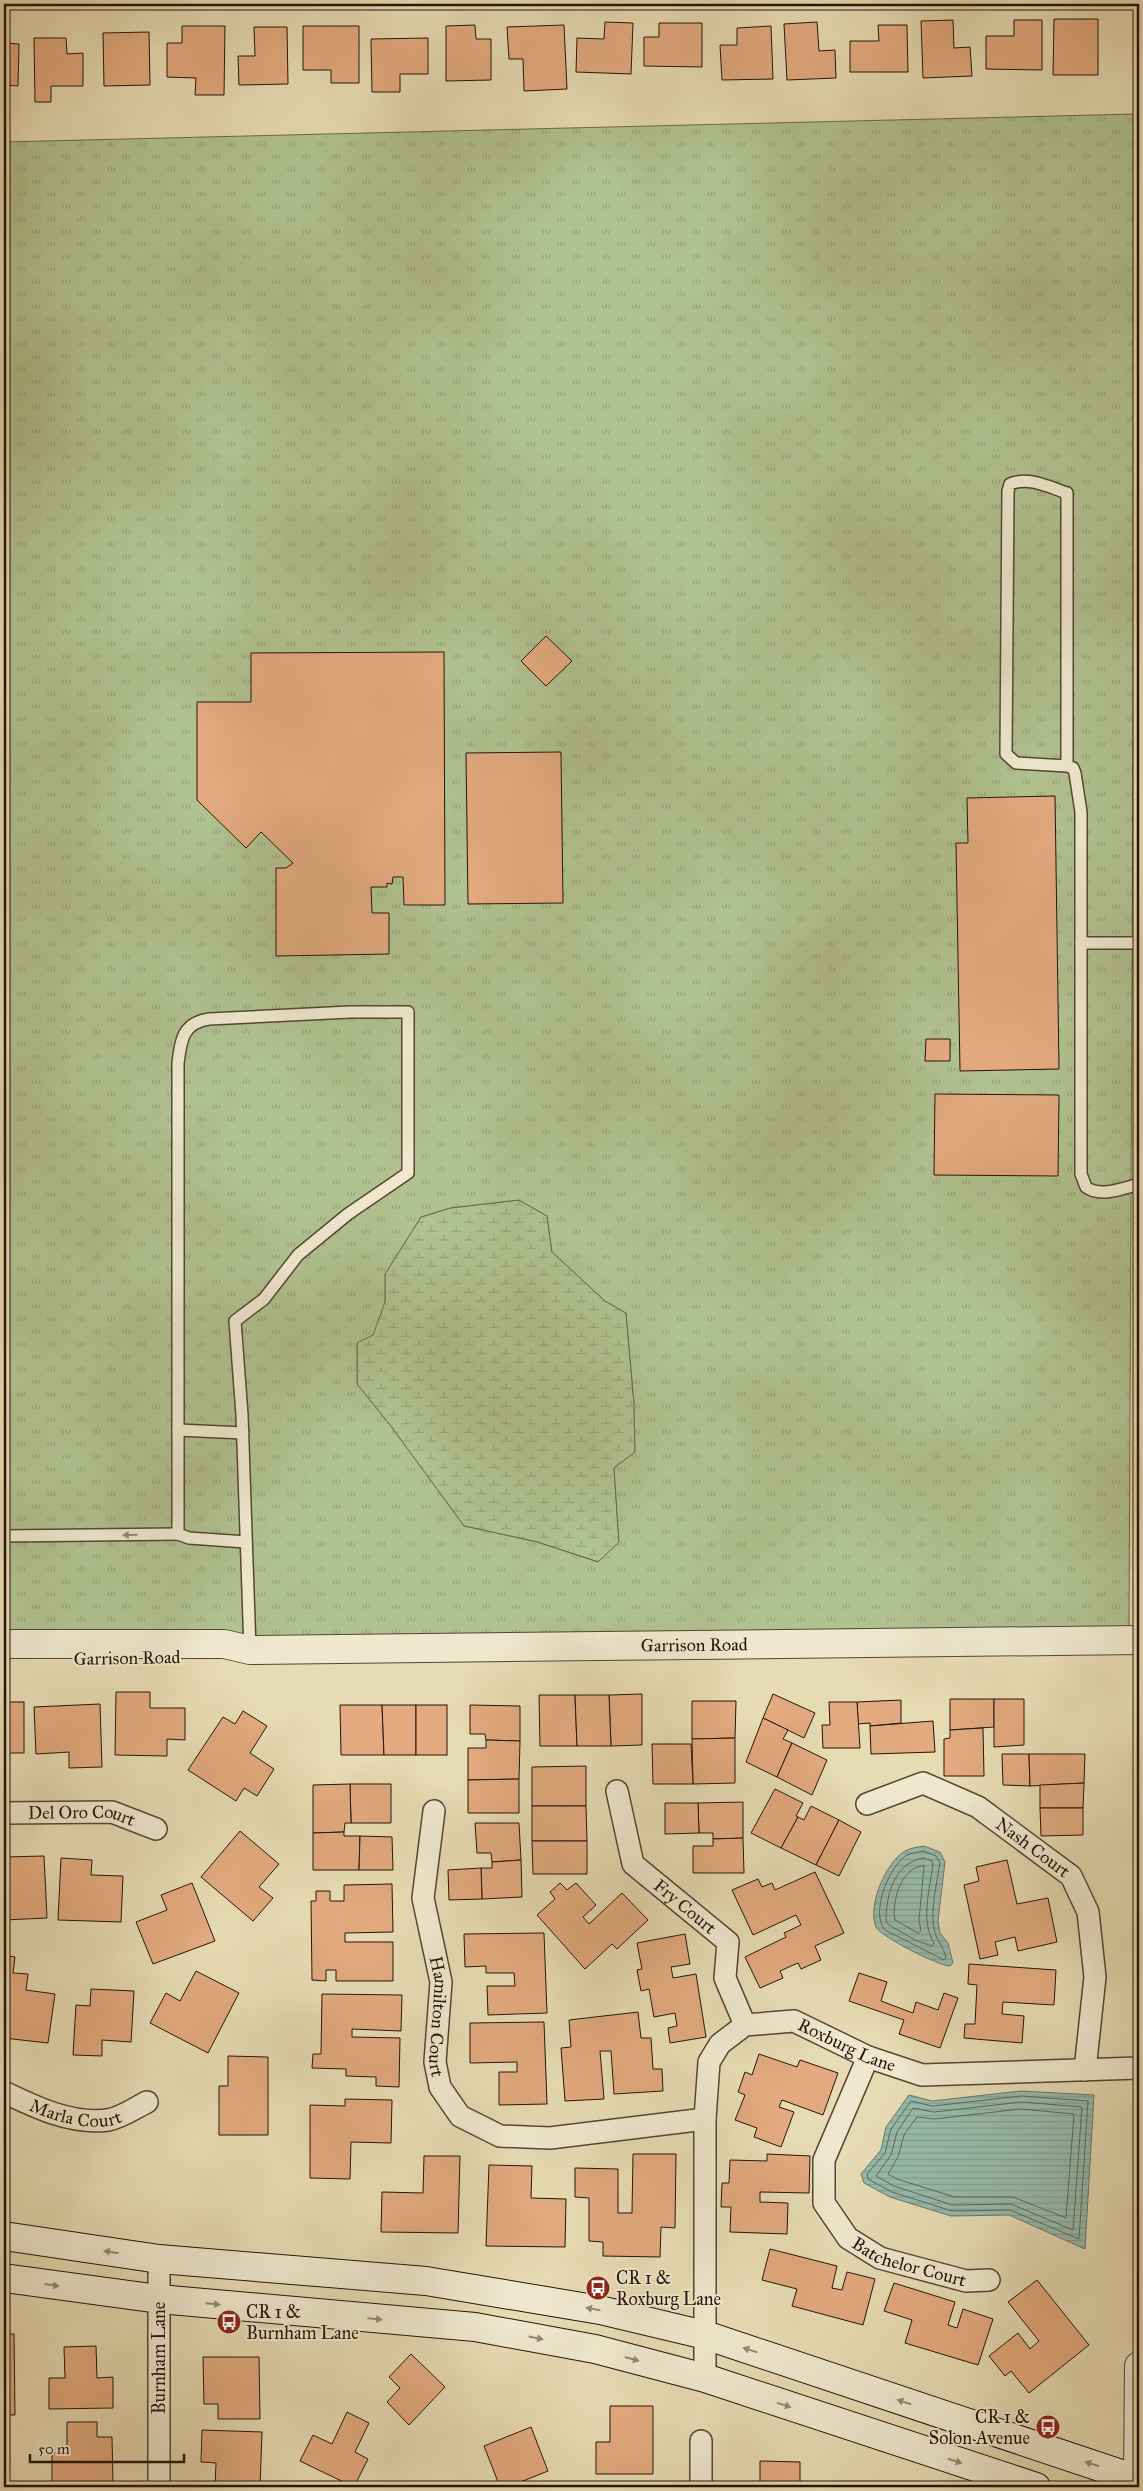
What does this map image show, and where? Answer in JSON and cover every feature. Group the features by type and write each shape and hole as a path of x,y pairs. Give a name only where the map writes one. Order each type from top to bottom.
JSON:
{"main road":[{"name":"Garrison Road","path":"4,1660 223,1656 250,1650 1139,1640"},
{"name":"Garrison Road","path":"4,1644 224,1644 250,1650"},
{"path":"4,2236 159,2259 426,2281 600,2310 705,2335 1138,2482 1139,2366"},
{"path":"4,2278 159,2299 476,2327 596,2349 704,2378 1036,2487"}],"street":[{"name":"Nash Court","path":"866,1804 923,1783 978,1807 1071,1876 1088,1912 1095,1977 1085,2070"},
{"name":"Fry Court","path":"617,1791 633,1864 728,1942 725,1978 745,2025"},
{"name":"Hamilton Court","path":"434,1811 423,1898 441,1982 435,2062 440,2087 460,2116 500,2136 550,2138 705,2118"},
{"name":"Del Oro Court","path":"4,1813 112,1812 156,1829"},
{"name":"Roxburg Lane","path":"745,2025 794,2021 868,2057 922,2075 1139,2068"},
{"path":"704,2378 705,2118 709,2062 720,2044 745,2025"},
{"name":"Batchelor Court","path":"868,2057 824,2160 824,2204 848,2238 880,2258 966,2281 989,2280"},
{"name":"Marla Court","path":"4,2092 43,2110 83,2119 109,2120 147,2102"},
{"name":"Burnham Lane","path":"159,2259 159,2487"},
{"path":"701,2441 702,2487"}],"lane":[{"path":"1067,766 1067,493 1028,480 1010,484 1008,491 1006,754 1016,763 1067,766 1073,768 1075,773 1081,812 1082,1180 1086,1187 1094,1191 1108,1192 1139,1184"},
{"path":"1081,943 1139,943"},
{"path":"178,1534 178,1063 182,1038 188,1028 197,1021 209,1019 350,1012 408,1012 408,1173 348,1214 298,1255 264,1299 234,1322 243,1433 250,1650"},
{"path":"178,1430 243,1433"},
{"path":"4,1536 178,1534 189,1538 246,1542"}],"green space":[{"path":"1136,114 1129,1629 258,1639 4,1634 4,142","holes":["519,1200 547,1216 552,1252 605,1301 626,1313 634,1403 635,1452 614,1468 619,1542 598,1562 537,1542 464,1526 390,1425 357,1384 357,1343 373,1335 385,1302 385,1274 421,1217 450,1208"]},
{"path":"519,1200 547,1216 552,1252 605,1301 626,1313 634,1403 635,1452 614,1468 619,1542 599,1562 537,1542 464,1526 390,1425 357,1384 357,1343 385,1302 385,1274 421,1217 450,1208"}],"water":[{"path":"924,1846 940,1852 945,1862 938,1921 940,1933 948,1943 953,1963 950,1966 923,1956 880,1932 876,1927 874,1918 876,1897 885,1874 891,1865 905,1851"},
{"path":"1021,2091 1094,2095 1085,2249 1009,2215 951,2216 890,2197 864,2183 861,2174 881,2150 886,2127 909,2095 932,2101"}],"building":[{"path":"1054,19 1098,19 1098,75 1053,75"},
{"path":"953,20 954,48 970,47 972,76 923,78 921,21"},
{"path":"1014,20 1042,20 1042,70 986,69 986,36 1014,36"},
{"path":"605,22 633,23 631,74 576,72 577,38 604,39"},
{"path":"817,22 819,51 835,50 836,78 787,80 784,24"},
{"path":"659,23 702,23 702,67 644,66 644,37 659,37"},
{"path":"475,25 476,39 491,39 491,80 446,81 446,26"},
{"path":"564,25 567,89 524,91 523,59 509,59 507,27"},
{"path":"878,25 907,25 908,72 850,72 850,41 879,41"},
{"path":"182,26 225,26 224,95 195,95 196,78 167,77 167,43 182,43"},
{"path":"303,26 359,26 359,83 331,83 331,70 303,70"},
{"path":"771,26 773,79 722,80 720,45 737,45 737,28"},
{"path":"254,27 287,27 288,84 239,85 238,56 255,56"},
{"path":"149,32 150,85 104,86 103,33"},
{"path":"34,38 66,38 67,54 83,53 83,86 51,86 51,102 35,102"},
{"path":"428,38 428,74 400,74 400,92 372,92 371,39"},
{"path":"4,43 19,44 18,86 4,85"},
{"path":"546,636 572,661 546,686 521,661"},
{"path":"444,652 445,905 404,905 403,877 393,877 392,884 387,883 387,887 371,887 372,913 389,913 389,954 276,956 276,868 286,868 293,863 261,832 246,848 197,800 197,702 251,702 251,653"},
{"path":"561,752 563,903 468,904 466,753"},
{"path":"1055,796 1059,1069 960,1071 956,843 968,843 967,798"},
{"path":"926,1039 950,1039 950,1061 925,1061"},
{"path":"935,1094 1059,1095 1058,1176 934,1175"},
{"path":"116,1692 150,1692 150,1708 185,1708 185,1740 167,1739 167,1756 115,1755"},
{"path":"642,1694 642,1745 611,1746 609,1695"},
{"path":"773,1694 815,1713 804,1738 763,1718"},
{"path":"539,1695 575,1695 577,1746 540,1746"},
{"path":"575,1695 609,1695 611,1746 577,1746"},
{"path":"950,1699 994,1699 994,1727 950,1730"},
{"path":"994,1699 1024,1699 1024,1745 994,1747"},
{"path":"901,1700 901,1723 870,1726 870,1723 858,1724 857,1702"},
{"path":"692,1701 736,1701 735,1738 692,1739"},
{"path":"4,1702 24,1702 24,1753 4,1753"},
{"path":"829,1702 857,1702 860,1748 823,1748 822,1725 830,1725"},
{"path":"100,1704 102,1767 69,1768 69,1752 36,1754 34,1707"},
{"path":"340,1705 382,1705 384,1755 341,1755"},
{"path":"382,1705 416,1705 416,1755 384,1755"},
{"path":"416,1705 447,1705 447,1755 416,1755"},
{"path":"470,1705 520,1706 520,1741 486,1740 485,1734 470,1734"},
{"path":"243,1711 267,1726 250,1753 274,1769 257,1796 244,1788 236,1801 188,1770 223,1717 235,1724"},
{"path":"763,1718 788,1730 783,1739 792,1743 777,1777 746,1762"},
{"path":"933,1721 935,1752 871,1754 870,1726"},
{"path":"983,1728 984,1776 944,1776 944,1739 950,1738 950,1730"},
{"path":"735,1738 735,1783 693,1784 692,1739"},
{"path":"486,1740 520,1741 519,1779 468,1780 468,1748 486,1748"},
{"path":"792,1743 827,1760 812,1795 777,1777"},
{"path":"652,1744 691,1744 693,1784 653,1784"},
{"path":"1002,1754 1029,1754 1030,1786 1003,1785"},
{"path":"1029,1754 1085,1754 1084,1783 1030,1786"},
{"path":"586,1766 586,1806 532,1806 532,1767"},
{"path":"519,1779 519,1813 468,1813 468,1780"},
{"path":"1084,1783 1083,1808 1040,1808 1040,1785"},
{"path":"350,1784 391,1784 391,1823 351,1823"},
{"path":"350,1784 351,1823 345,1823 344,1832 313,1833 313,1785"},
{"path":"775,1789 803,1803 796,1816 798,1817 781,1848 751,1833"},
{"path":"743,1802 743,1838 713,1839 713,1833 699,1833 698,1803"},
{"path":"665,1803 698,1803 699,1833 665,1834"},
{"path":"532,1806 586,1806 587,1841 532,1841"},
{"path":"811,1806 839,1820 816,1865 781,1848 798,1817 804,1820"},
{"path":"1040,1808 1083,1808 1083,1835 1041,1836"},
{"path":"839,1820 861,1832 839,1876 816,1865"},
{"path":"475,1823 519,1823 521,1860 492,1862 491,1853 477,1853"},
{"path":"240,1831 279,1864 259,1887 273,1898 253,1921 201,1877"},
{"path":"344,1832 344,1836 360,1836 359,1870 313,1870 313,1833"},
{"path":"360,1836 392,1837 393,1870 359,1870"},
{"path":"743,1838 744,1873 693,1873 693,1846 713,1846 713,1839"},
{"path":"532,1841 587,1841 587,1874 533,1874"},
{"path":"44,1856 47,1918 4,1920 4,1857"},
{"path":"61,1858 92,1860 91,1875 123,1876 121,1922 58,1920"},
{"path":"521,1860 522,1897 482,1899 481,1868 492,1868 492,1862"},
{"path":"1007,1860 1017,1904 1048,1898 1057,1942 1018,1951 1015,1937 995,1942 998,1955 980,1959 964,1885 979,1881 976,1867"},
{"path":"481,1868 482,1899 449,1900 448,1870"},
{"path":"815,1872 844,1933 815,1946 821,1960 801,1969 798,1963 780,1971 783,1978 760,1988 745,1957 786,1937 784,1933 801,1925 796,1915 753,1935 732,1890 758,1879 762,1887 772,1883 775,1890"},
{"path":"192,1883 215,1941 153,1964 136,1922 167,1910 161,1895"},
{"path":"560,1883 567,1890 576,1883 596,1905 583,1917 589,1924 622,1893 648,1920 617,1949 612,1944 585,1969 537,1915 555,1899 550,1892"},
{"path":"392,1884 393,1932 345,1933 345,1942 393,1942 393,1981 336,1981 336,1970 326,1970 326,1981 312,1980 311,1901 316,1901 316,1891 330,1891 330,1901 344,1901 344,1885"},
{"path":"544,1933 547,2013 488,2015 487,1986 515,1986 514,1973 486,1973 486,1966 465,1967 464,1934"},
{"path":"685,1934 690,1964 671,1967 673,1978 696,1974 706,2037 670,2043 668,2028 677,2026 675,2013 654,2017 649,1989 641,1991 637,1970 642,1969 637,1943"},
{"path":"4,1955 15,1957 13,1973 28,1974 26,1990 55,1994 48,2043 4,2038"},
{"path":"969,1964 1056,1970 1054,2005 1003,2002 1002,2014 1024,2016 1022,2043 964,2038 965,2024 975,2024 977,1985 968,1984"},
{"path":"196,1971 239,1993 208,2053 150,2023 166,1993 180,2001"},
{"path":"859,1973 887,1982 881,2001 913,2013 916,2002 938,2010 944,1993 958,1998 940,2048 899,2034 904,2020 849,2001"},
{"path":"91,1989 134,1991 131,2042 102,2040 102,2056 73,2055 76,2005 90,2006"},
{"path":"322,1994 402,1995 401,2031 352,2029 352,2037 400,2038 399,2087 376,2086 376,2077 346,2076 346,2069 312,2068 313,2054 321,2054"},
{"path":"638,2012 641,2038 651,2038 653,2069 662,2069 663,2091 614,2094 611,2051 600,2051 604,2099 565,2101 561,2048 571,2047 569,2020"},
{"path":"544,2022 547,2104 499,2105 499,2072 517,2072 517,2062 470,2063 470,2023"},
{"path":"759,2054 797,2067 800,2060 838,2073 823,2115 782,2100 779,2107 794,2112 781,2147 754,2137 757,2128 735,2120 745,2095 738,2092 745,2072 752,2075"},
{"path":"228,2056 268,2057 268,2135 219,2135 219,2086 228,2086"},
{"path":"345,2099 392,2100 391,2143 351,2142 350,2179 310,2178 310,2105 345,2106"},
{"path":"633,2154 676,2154 675,2228 661,2227 660,2257 603,2256 603,2242 589,2241 589,2198 575,2197 575,2168 618,2169 618,2213 632,2213"},
{"path":"767,2154 810,2156 809,2193 760,2192 760,2202 788,2203 787,2234 730,2232 731,2207 721,2207 722,2183 729,2183 730,2160 767,2161"},
{"path":"424,2156 460,2156 458,2233 381,2232 382,2192 423,2193"},
{"path":"489,2165 532,2166 531,2198 566,2199 565,2247 486,2246"},
{"path":"770,2249 837,2266 832,2288 842,2290 847,2272 875,2279 863,2325 792,2306 797,2289 762,2280"},
{"path":"1037,2280 1089,2345 1029,2393 1011,2371 1005,2376 989,2356 1018,2333 1030,2349 1039,2341 1008,2302"},
{"path":"894,2283 955,2302 948,2325 957,2328 963,2309 993,2319 978,2365 905,2343 912,2320 884,2311"},
{"path":"4,2334 14,2334 15,2415 4,2415"},
{"path":"96,2346 97,2378 113,2377 113,2408 49,2409 49,2378 65,2378 64,2347"},
{"path":"411,2354 445,2387 409,2425 387,2402 400,2388 389,2377"},
{"path":"203,2357 259,2357 260,2419 218,2419 218,2404 204,2404"},
{"path":"610,2406 653,2406 653,2474 596,2474 596,2442 610,2442"},
{"path":"347,2412 369,2423 355,2452 368,2459 354,2487 300,2461 313,2435 332,2444"},
{"path":"67,2422 97,2422 97,2437 112,2437 113,2484 52,2485 52,2453 67,2453"},
{"path":"531,2427 548,2471 508,2487 500,2487 484,2446"},
{"path":"202,2430 262,2432 260,2487 215,2487 216,2463 201,2462"},
{"path":"760,2461 800,2462 800,2487 760,2487"},
{"path":"657,2486 657,2487 596,2487"}],"place":[{"name":"CR 1 & Roxburg Lane","path":"598,2288"},
{"name":"CR 1 & Burnham Lane","path":"229,2322"},
{"name":"CR 1 & Solon Avenue","path":"1048,2427"}]}
